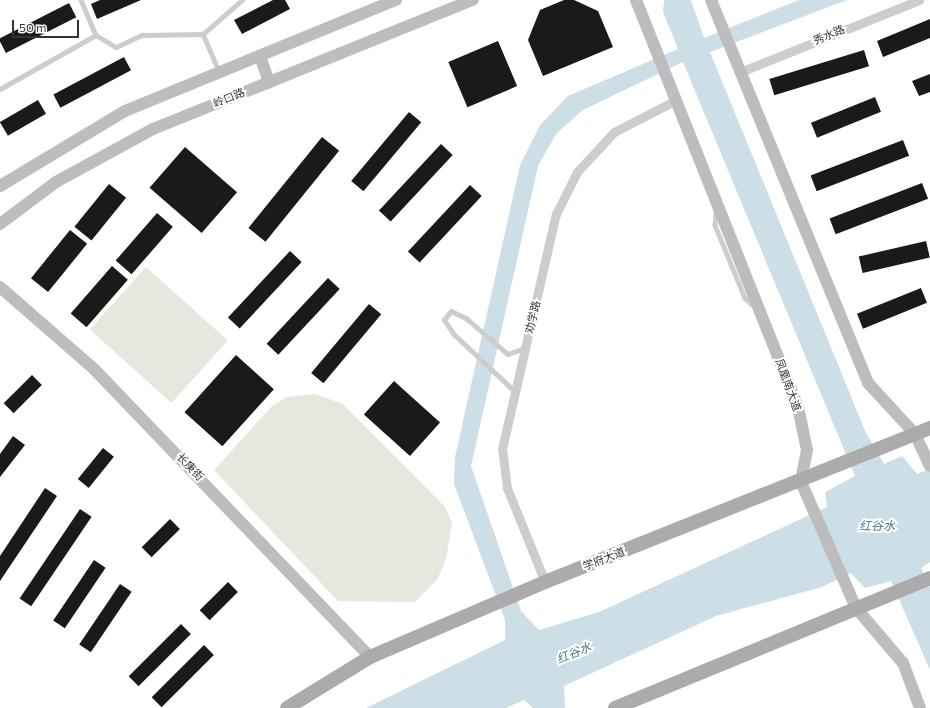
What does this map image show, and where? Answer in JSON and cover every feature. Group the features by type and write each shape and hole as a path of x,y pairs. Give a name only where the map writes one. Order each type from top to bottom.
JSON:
{"main road":[{"name":"学府大道","path":"287,708 370,657 520,594 544,582 801,482 930,428"},
{"path":"615,708 930,578"}],"street":[{"path":"0,186 125,110 396,0"},
{"name":"岭口路","path":"0,224 56,182 152,129 473,0"},
{"path":"630,0 643,19"},
{"path":"636,0 643,19"},
{"path":"643,19 644,0"},
{"path":"711,0 721,21 740,72 868,383 915,434 930,466"},
{"name":"秀水路","path":"740,72 919,0"},
{"name":"凤凰南大道","path":"643,19 798,407 807,450 801,482"},
{"path":"260,56 269,82"},
{"name":"劝学路","path":"544,582 507,488 502,448 513,390 525,348 556,214 578,172 614,132 676,100"},
{"name":"长庚街","path":"0,287 100,376 370,657"},
{"path":"801,482 856,608 903,663 920,708"}],"lane":[{"path":"81,0 96,35 116,47 142,35 203,34 242,0"},
{"path":"203,34 220,72"},
{"path":"0,89 96,35"},
{"path":"513,390 461,342 444,320 451,311 466,318 508,354 525,348"}],"shaded area":[{"path":"146,267 228,341 172,403 90,329"},
{"path":"315,394 343,404 445,507 452,523 446,559 437,580 415,602 338,601 214,470 272,406 287,397"}],"water":[{"name":"红谷水","path":"664,0 691,0 704,38 799,0 847,0 710,52 866,433 884,464 902,456 917,474 930,469 930,562 921,568 930,588 930,670 891,581 865,588 851,573 822,587 716,616 564,686 565,708 533,708 524,700 506,708 366,708 505,640 505,620 454,484 455,457 520,165 540,125 568,96 678,49 663,12","holes":["683,62 855,476 825,492 827,507 599,612 539,630 521,611 471,466 538,166 556,134 583,110"]}],"building":[{"path":"100,0 141,0 97,19 91,4"},
{"path":"273,0 285,0 290,9 242,34 234,20"},
{"path":"564,0 574,0 598,11 613,47 543,76 528,40 540,10"},
{"path":"69,3 76,17 6,53 0,42 0,38"},
{"path":"930,19 930,38 883,57 877,41"},
{"path":"498,41 517,86 467,107 448,62"},
{"path":"864,50 869,66 774,95 769,79"},
{"path":"124,57 131,70 60,108 53,95"},
{"path":"930,74 930,92 919,96 912,81"},
{"path":"875,97 881,112 817,138 811,123"},
{"path":"38,100 46,114 8,136 0,122"},
{"path":"409,112 421,122 363,191 351,181"},
{"path":"322,137 339,151 265,242 248,228"},
{"path":"903,140 909,156 817,191 811,175"},
{"path":"441,144 453,155 391,221 379,211"},
{"path":"185,147 237,192 202,233 150,188"},
{"path":"922,183 928,199 836,234 830,218"},
{"path":"109,184 126,198 91,241 74,227"},
{"path":"470,185 482,196 420,262 408,252"},
{"path":"157,213 173,227 132,274 116,261"},
{"path":"70,230 87,244 48,292 31,278"},
{"path":"926,241 930,258 863,273 859,257"},
{"path":"290,251 302,262 240,328 228,318"},
{"path":"112,266 128,280 87,327 71,314"},
{"path":"328,278 340,289 278,355 267,344"},
{"path":"921,288 927,303 863,329 857,314"},
{"path":"369,304 381,314 323,383 311,373"},
{"path":"236,355 274,389 222,446 184,412"},
{"path":"32,375 42,385 14,413 4,403"},
{"path":"394,381 440,422 410,456 364,414"},
{"path":"13,436 25,445 0,477 0,454"},
{"path":"103,448 114,457 89,488 78,479"},
{"path":"45,488 57,496 0,581 0,556"},
{"path":"80,509 92,517 31,606 20,599"},
{"path":"170,519 180,529 152,557 142,547"},
{"path":"94,560 106,568 65,628 53,621"},
{"path":"228,582 238,592 210,620 200,610"},
{"path":"120,584 132,592 91,652 79,645"},
{"path":"181,624 191,634 139,686 129,676"},
{"path":"204,645 214,655 162,707 152,697"}]}
